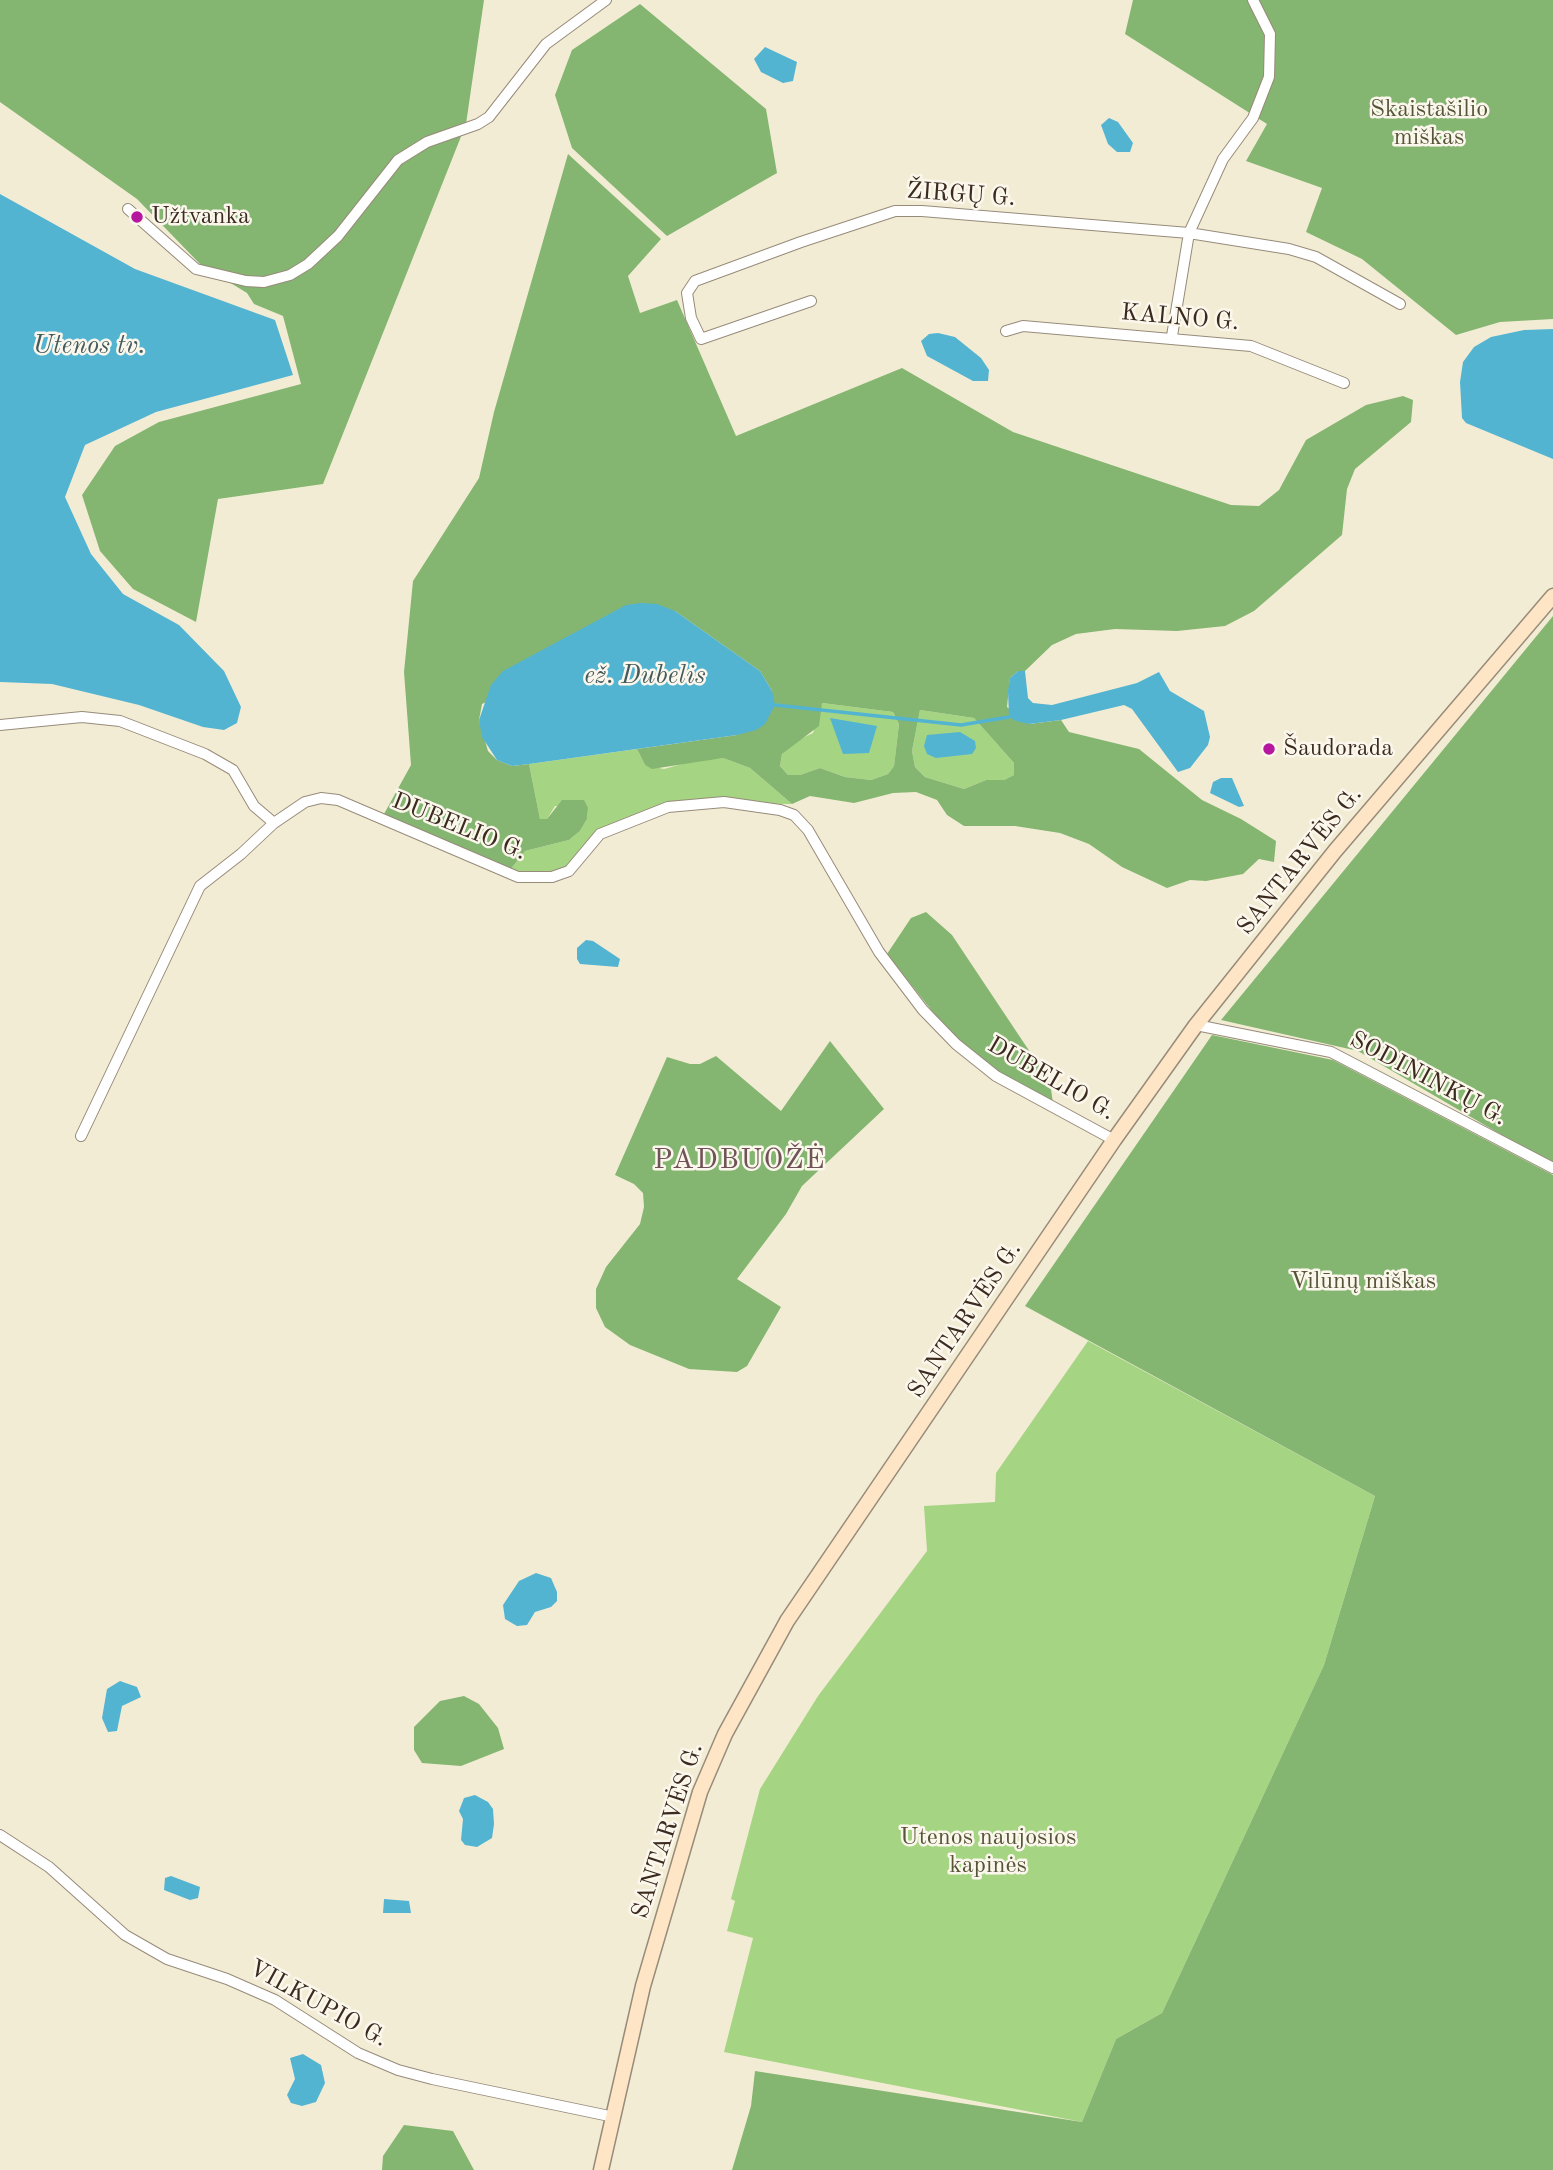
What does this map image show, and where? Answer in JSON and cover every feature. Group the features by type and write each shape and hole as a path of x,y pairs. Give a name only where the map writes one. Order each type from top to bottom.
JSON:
{"main road":[{"name":"SANTARVĖS G.","path":"601,2170 643,1986 710,1764 787,1621 1114,1140 1196,1026 1335,851 1553,596"}],"street":[{"path":"128,209 196,269 255,282 290,275 308,264 338,236 398,160 427,142 489,117 546,44 606,0"},
{"path":"1172,337 1189,233 1223,159 1253,118 1269,77 1270,34 1253,0"},
{"name":"ŽIRGŲ G.","path":"811,301 701,338 691,318 687,293 695,281 895,211 1189,233 1289,249 1316,257 1400,304"},
{"name":"KALNO G.","path":"1006,331 1023,326 1251,346 1344,383"},
{"path":"0,725 82,717 120,721 205,754 233,770 254,806 274,823"},
{"name":"DUBELIO G.","path":"81,1136 200,886 241,855 274,823 305,802 321,798 338,800 518,877 552,877 569,871 600,834 668,807 724,802 780,810 794,816 812,836 822,859 879,952 923,1010 956,1044 996,1076 1114,1140"},
{"name":"SODININKŲ G.","path":"1196,1026 1331,1052 1553,1168"},
{"name":"VILKUPIO G.","path":"0,1835 49,1867 125,1935 167,1959 227,1979 275,2000 358,2053 398,2070 432,2079 614,2117"}],"green space":[{"path":"0,0 484,0 466,124 323,484 218,499 196,622 133,589 100,551 82,495 115,446 159,422 301,384 283,316 254,304 247,293 201,265 137,199 0,102"},
{"name":"Skaistašilio miškas","path":"1133,0 1553,0 1553,319 1500,322 1456,335 1362,259 1306,232 1322,188 1246,161 1267,124 1125,34"},
{"path":"640,4 766,109 777,173 667,236 572,148 555,95 572,50"},
{"path":"568,154 661,239 628,276 640,313 677,300 736,436 902,368 1013,432 1231,505 1259,506 1279,490 1306,440 1366,405 1403,396 1413,400 1411,422 1355,469 1347,489 1342,535 1254,611 1225,626 1177,631 1115,629 1076,634 1052,645 1025,671 1018,671 1010,678 1007,707 1029,724 1061,720 1069,732 1139,749 1202,800 1241,819 1276,841 1274,862 1259,859 1243,874 1206,881 1190,880 1167,888 1122,867 1089,844 1060,833 1015,826 964,826 947,815 937,800 916,792 893,793 854,803 810,796 792,804 750,768 723,758 652,769 645,765 637,749 737,735 772,691 760,671 675,611 482,704 479,720 488,751 497,760 512,766 529,764 540,819 547,819 562,800 584,800 588,808 587,819 580,831 569,840 525,851 510,870 384,814 411,765 404,672 413,581 479,478 494,412","holes":["822,703 893,712 899,724 894,766 888,774 871,780 845,777 820,768 800,775 788,775 780,766 782,754 819,726","920,710 974,718 1014,763 1014,775 1004,780 986,780 964,789 925,777 915,767 912,751"]},
{"path":"1553,616 1553,1165 1358,1051 1221,1020"},
{"path":"822,703 893,712 899,724 894,766 888,774 871,780 845,777 820,768 800,775 788,775 780,766 782,754 798,740 813,733"},
{"path":"920,710 974,718 1014,763 1014,775 1004,780 986,780 964,789 925,777 915,767 912,751"},
{"path":"637,749 645,765 664,769 697,760 723,758 750,768 792,804 669,803 595,832 570,864 560,871 550,874 510,870 525,851 569,840 580,831 587,819 588,808 555,806 547,819 540,819 529,764"},
{"path":"926,912 952,935 1050,1082 1053,1103 997,1071 951,1035 887,954 911,918"},
{"name":"Vilūnų miškas","path":"1212,1035 1333,1060 1553,1175 1553,2170 732,2170 751,2106 755,2071 1082,2122 1116,2039 1162,2013 1324,1665 1375,1496 1025,1306"},
{"path":"830,1041 884,1109 802,1186 786,1214 737,1279 781,1307 747,1366 737,1372 689,1369 630,1345 605,1327 596,1308 596,1289 606,1267 640,1224 644,1207 643,1193 634,1184 615,1175 667,1057 700,1064 716,1056 781,1111"},
{"name":"Utenos naujosios kapinės","path":"1088,1341 1375,1496 1324,1665 1162,2013 1116,2039 1082,2122 724,2052 753,1938 727,1931 735,1901 731,1899 760,1789 818,1696 927,1551 924,1506 995,1502 996,1473"},
{"path":"464,1696 479,1704 498,1728 504,1749 461,1766 422,1763 414,1750 414,1727 440,1701"},
{"path":"404,2125 453,2131 474,2170 382,2170 383,2156"}],"water":[{"path":"765,47 797,62 793,81 783,83 761,72 754,59"},
{"path":"1109,118 1118,122 1133,143 1130,152 1117,152 1108,144 1101,125"},
{"name":"Utenos tv.","path":"0,194 135,269 275,320 293,375 156,412 85,445 65,497 91,554 123,594 179,625 224,671 241,707 237,723 224,730 203,727 139,705 52,684 0,682"},
{"path":"1553,329 1553,459 1466,423 1462,418 1460,382 1463,362 1474,347 1491,337 1524,330"},
{"path":"929,334 955,337 981,358 989,370 988,381 973,381 927,356 921,341"},
{"name":"ež. Dubelis","path":"657,604 675,611 760,671 772,691 775,705 765,724 756,730 737,735 529,764 512,766 497,760 482,737 479,720 491,685 503,671 626,605"},
{"path":"1018,671 1025,671 1028,698 1033,703 1052,705 1137,683 1159,672 1170,691 1204,711 1210,737 1208,745 1190,768 1178,772 1132,709 1124,705 1061,720 1029,724 1016,721 1009,717 1008,691 1010,678"},
{"path":"830,718 877,726 869,753 843,754"},
{"path":"960,732 975,741 976,748 972,754 936,758 927,754 924,746 927,735"},
{"path":"1221,778 1232,778 1244,806 1239,807 1210,793 1213,782"},
{"path":"586,940 593,941 620,959 618,967 580,964 577,948"},
{"path":"536,1573 551,1578 557,1592 557,1601 551,1607 535,1612 527,1625 517,1626 505,1619 503,1605 519,1581"},
{"path":"120,1681 137,1687 141,1697 122,1706 117,1731 108,1732 102,1718 107,1689"},
{"path":"475,1795 488,1802 493,1809 494,1824 492,1838 477,1847 465,1845 461,1840 463,1819 459,1811 464,1798"},
{"path":"171,1876 200,1887 198,1898 190,1900 164,1890 165,1878"},
{"path":"384,1899 409,1901 411,1913 383,1913"},
{"path":"303,2054 321,2065 325,2083 316,2102 302,2106 291,2103 287,2095 295,2079 290,2058"}],"waterway":[{"path":"775,705 961,725 1009,717"}],"place":[{"name":"Užtvanka","path":"137,217"},
{"name":"Šaudorada","path":"1269,749"}],"district":[{"name":"PADBUOŽĖ","path":"740,1161"}]}
